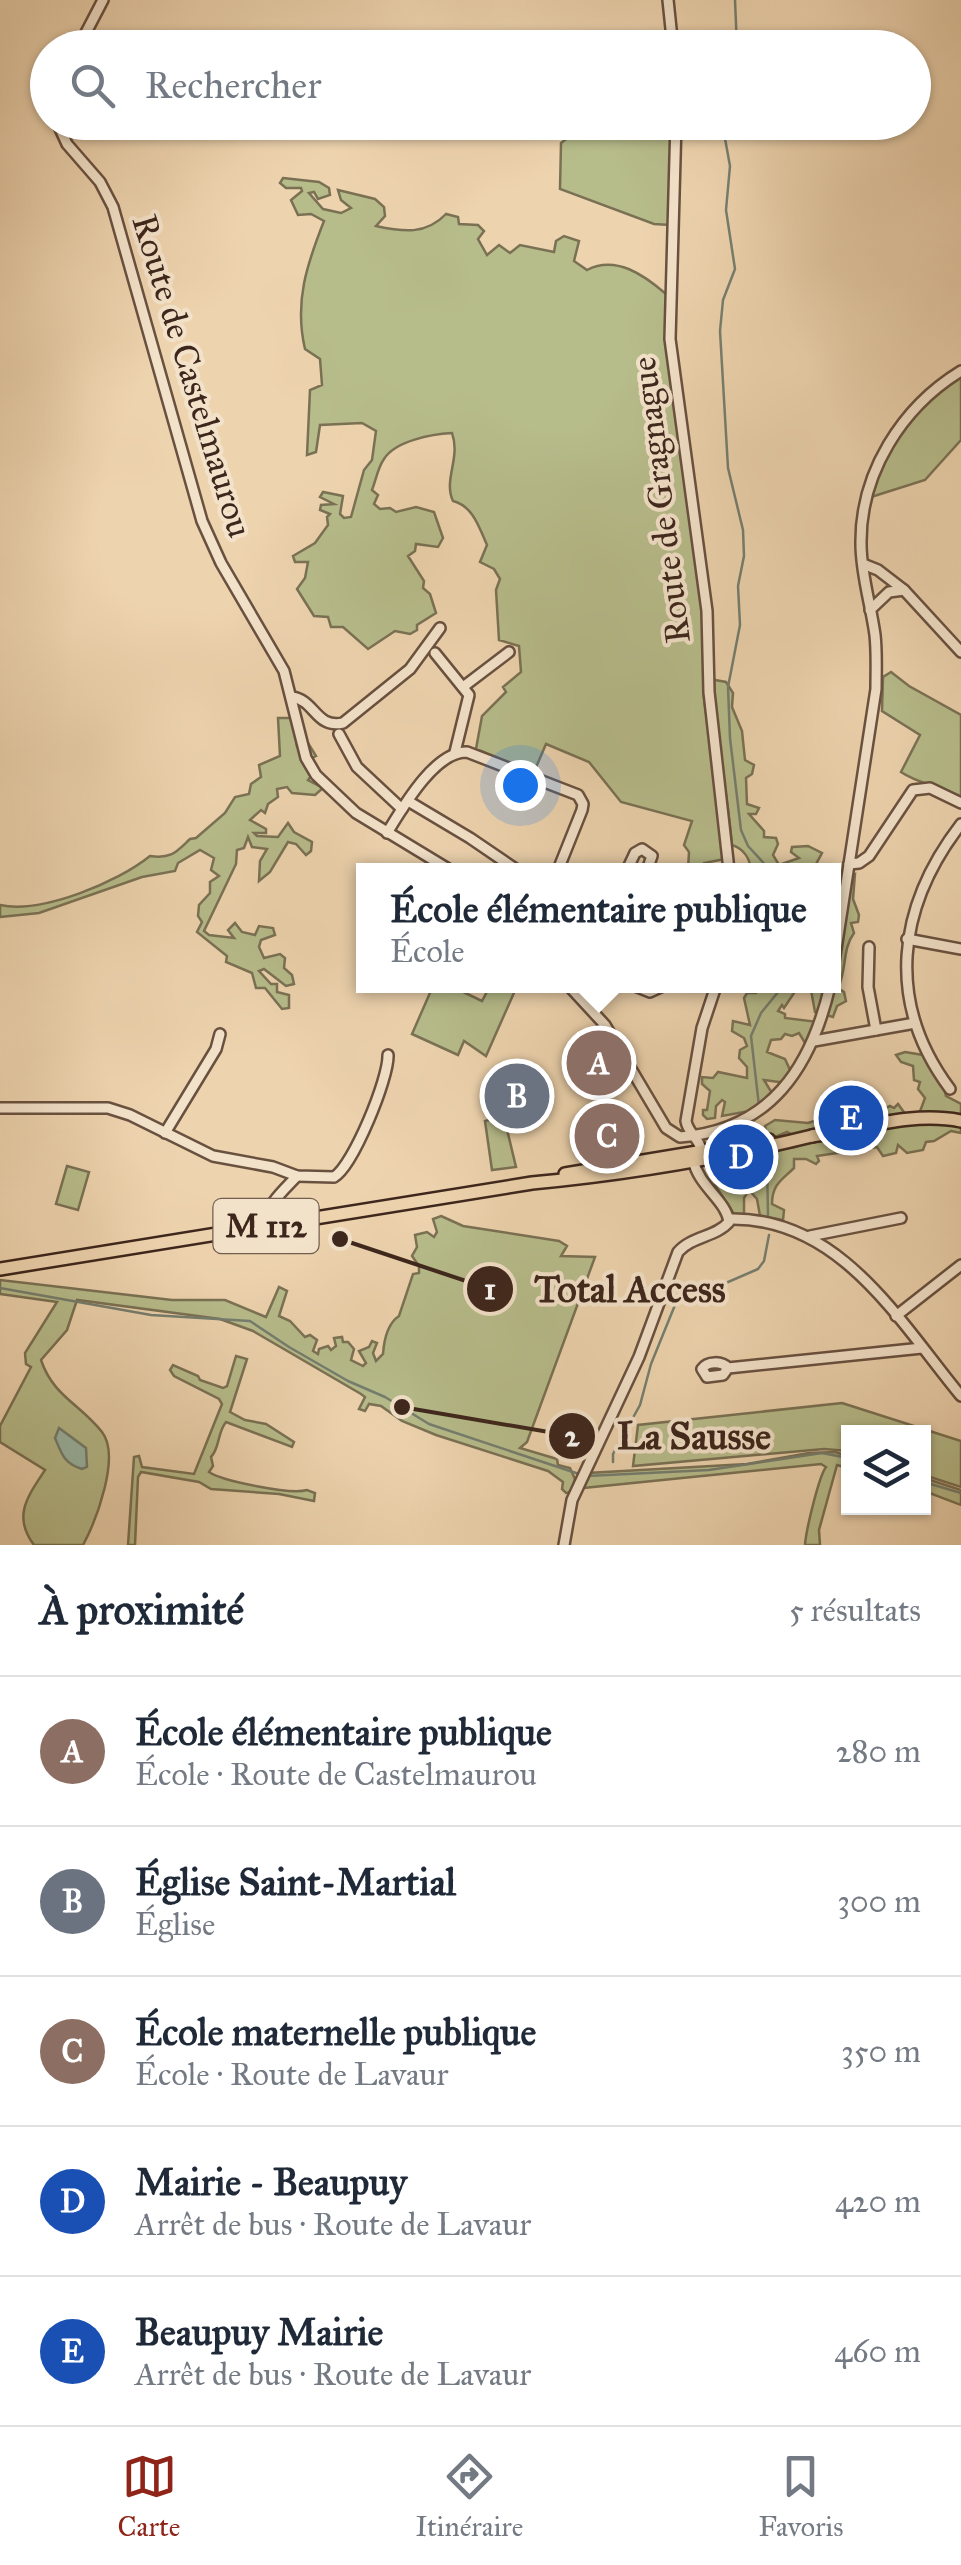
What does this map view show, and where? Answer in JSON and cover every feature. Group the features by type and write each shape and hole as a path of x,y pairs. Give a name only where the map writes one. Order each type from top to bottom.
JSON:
{"main road":[{"name":"M 112","path":"0,1269 911,1120 961,1121"}],"street":[{"path":"87,30 103,0"},
{"path":"668,0 671,30"},
{"name":"Route de Castelmaurou","path":"65,140 100,182 113,207 202,521 220,563 278,658 310,767 344,803 438,863"},
{"name":"Route de Gragnague","path":"676,140 670,339 707,611 709,692 728,863"},
{"path":"841,916 876,690 876,648 862,564 865,504 886,448 918,405 961,371"},
{"path":"862,564 878,570 904,590 961,652"},
{"path":"870,610 889,592 904,590"},
{"path":"292,697 305,701 323,722 343,723 410,669 440,628"},
{"path":"463,687 509,652"},
{"path":"435,653 470,695 454,752"},
{"path":"339,734 357,768 405,805 470,838 506,863"},
{"path":"386,832 440,762 454,752 467,752 578,795 582,810 561,863"},
{"path":"849,864 870,856 913,790 930,788 961,804"},
{"path":"950,1089 934,1066 915,1023 908,985 908,938 917,899 928,874 961,824"},
{"path":"630,863 642,848 652,856 650,863"},
{"path":"908,938 961,948"},
{"path":"869,947 868,987 876,1030"},
{"path":"575,993 605,1025 670,1133 693,1136 757,1114 790,1080 814,1041 828,993"},
{"path":"714,993 702,1028 686,1121 693,1136 702,1184 726,1209 729,1222"},
{"path":"814,1041 915,1023"},
{"path":"166,1134 216,1049 220,1034"},
{"path":"0,1108 108,1108 213,1156 280,1168 297,1176 334,1177 342,1172 386,1076 388,1055"},
{"path":"264,1226 276,1197 297,1176"},
{"path":"810,1236 900,1218"},
{"path":"564,1545 578,1484 639,1358 678,1252 687,1243 729,1222 755,1221 810,1236 854,1270 961,1396"},
{"path":"896,1316 961,1265"},
{"path":"728,1368 922,1348"}],"green space":[{"path":"672,140 670,225 654,224 560,189 561,143"},
{"path":"283,178 319,182 329,188 330,195 318,199 314,192 309,193 323,209 341,213 351,208 341,200 338,190 375,199 384,207 385,216 376,226 396,230 422,229 446,214 458,217 459,224 478,225 484,231 478,239 487,255 499,245 510,253 520,245 554,252 556,241 564,236 579,241 574,261 587,270 608,265 629,269 666,294 666,339 702,607 704,698 725,859 688,863 689,852 684,845 692,821 621,802 589,762 546,744 534,772 476,749 482,716 506,692 503,687 521,672 519,646 499,640 496,590 500,579 494,569 480,562 487,545 474,518 466,507 453,501 450,493 455,451 452,433 396,447 382,462 372,490 378,495 374,504 380,509 396,512 416,507 434,512 443,538 438,547 416,544 415,551 408,556 424,581 423,588 430,594 436,613 410,634 395,631 368,649 343,627 331,627 328,617 314,616 297,589 305,578 308,562 295,562 293,556 315,543 328,525 330,514 320,510 321,505 334,504 320,497 323,492 343,496 340,514 351,517 364,470 372,460 376,431 362,423 320,425 316,452 307,455 310,390 322,385 320,359 305,349 302,299 324,221 311,214 298,215 291,200 301,188 286,188 280,183"},
{"path":"961,375 961,440 925,480 871,497 885,460 905,428 930,399"},
{"path":"891,672 961,715 961,797 901,772 920,735 882,711 883,677"},
{"path":"715,680 726,682 733,693 732,707 742,731 745,760 754,765 752,774 746,778 747,804 759,808 756,814 749,814 764,831 764,837 776,838 778,844 773,855 778,863 749,863 746,855 732,845 710,685"},
{"path":"278,718 293,718 297,746 308,743 316,756 306,761 312,775 308,780 323,788 315,795 292,793 287,787 277,789 278,797 268,804 265,813 261,810 250,820 266,829 266,833 254,833 257,836 278,837 288,823 294,832 312,842 311,851 306,855 296,844 288,842 270,872 259,881 260,861 267,849 252,847 248,837 244,848 237,850 236,864 204,931 234,938 228,930 235,923 242,932 255,935 259,926 273,928 275,935 261,940 259,947 264,958 280,954 285,958 284,968 292,975 294,984 286,986 264,969 259,971 271,984 277,984 277,992 289,995 289,1008 282,1009 265,988 256,988 252,973 226,962 227,956 197,932 202,922 199,905 210,893 210,882 219,876 211,870 214,858 200,850 178,863 175,871 142,877 39,913 0,917 0,905 37,905 79,894 119,876 150,856 173,854 196,838 225,813 235,797 249,794 251,784 261,777 259,765 280,756"},
{"path":"808,846 822,853 817,863 785,863 799,858 791,852 792,847"},
{"path":"855,874 853,899 859,915 858,922 851,923 854,933 841,980 841,916 849,876"},
{"path":"844,992 846,1001 837,1006 833,1017 815,1012 812,993"},
{"path":"430,993 465,993 482,1001 486,993 514,993 486,1056 464,1041 458,1055 412,1034"},
{"path":"747,993 794,993 778,1011 785,1018 818,1022 811,1045 799,1033 771,1040 767,1052 785,1059 790,1070 787,1083 764,1080 772,1093 755,1110 722,1116 722,1100 716,1106 715,1118 707,1119 703,1110 707,1110 710,1091 702,1084 702,1077 713,1078 718,1072 747,1078 747,1067 739,1058 740,1050 747,1046 744,1038 732,1031 733,1021 750,1025 744,998"},
{"path":"582,1039 610,1047 605,1066 577,1058"},
{"path":"896,1055 923,1055 942,1080 946,1096 961,1104 961,1133 951,1131 926,1142 923,1150 907,1153 898,1145 896,1153 883,1156 877,1147 817,1156 816,1164 794,1159 794,1168 772,1197 772,1204 784,1210 783,1220 760,1216 757,1199 749,1190 744,1198 744,1214 734,1214 715,1185 715,1169 710,1163 759,1152 768,1155 772,1149 805,1142 787,1132 775,1137 767,1135 765,1126 775,1120 835,1120 839,1114 862,1111 869,1104 877,1112 898,1104 906,1115 919,1114 925,1098 918,1089 920,1082 914,1080 913,1066 901,1062"},
{"path":"504,1117 516,1167 492,1170 485,1121"},
{"path":"67,1166 89,1172 78,1210 56,1204"},
{"path":"441,1216 463,1226 559,1241 567,1246 561,1256 595,1257 527,1442 520,1448 557,1459 558,1465 570,1468 575,1479 571,1492 566,1493 563,1482 548,1471 436,1435 402,1421 381,1406 369,1404 365,1411 359,1409 365,1397 361,1394 253,1331 220,1319 77,1300 67,1330 41,1360 52,1382 102,1432 109,1456 108,1472 100,1505 83,1545 34,1545 27,1535 23,1515 45,1470 0,1442 0,1426 31,1367 26,1364 25,1353 57,1302 0,1294 0,1280 172,1300 225,1300 266,1317 279,1287 287,1291 279,1316 290,1321 305,1337 310,1335 317,1340 313,1351 318,1354 319,1349 328,1346 331,1350 336,1346 334,1338 342,1337 354,1349 351,1360 363,1366 366,1363 359,1351 372,1341 377,1343 373,1353 376,1361 383,1354 385,1338 399,1316 413,1274 419,1273 412,1256 417,1247 415,1235 427,1232 434,1237 437,1232 433,1219"},
{"path":"236,1356 247,1359 230,1412 266,1424 294,1442 292,1447 226,1422 209,1472 257,1486 307,1490 315,1493 314,1501 211,1489 199,1482 141,1472 135,1545 128,1545 134,1457 139,1456 142,1467 194,1474 222,1404 170,1370 173,1365 223,1388"},
{"path":"842,1403 911,1425 841,1425 841,1450 633,1466 638,1425"},
{"path":"931,1431 961,1441 961,1487 931,1477"},
{"path":"809,1453 841,1454 841,1466 837,1465 819,1530 820,1545 805,1545 826,1467 821,1464 583,1488 588,1473 747,1464"},
{"path":"931,1480 961,1490 961,1505 931,1494"}],"shaded area":[{"path":"59,1428 86,1448 87,1467 76,1467 64,1458 55,1438"}],"waterway":[{"path":"735,0 736,30"},
{"path":"725,140 730,166 726,210 735,269 723,300 720,331 728,468 743,530 744,556 738,586 740,625 728,687 730,738 741,830 748,846 764,863"},
{"path":"759,1106 751,1036 761,1013 777,993"},
{"path":"767,1156 768,1217"},
{"path":"613,1462 613,1454 640,1405 651,1364 675,1305 758,1269 764,1261 769,1235"},
{"path":"0,1288 151,1315 250,1321 348,1381 385,1397 429,1424 579,1474"},
{"path":"587,1476 709,1470 822,1453 841,1457"},
{"path":"931,1484 961,1493"}],"place":[{"name":"École élémentaire publique","path":"599,1063"},
{"name":"Église Saint-Martial","path":"517,1096"},
{"name":"Beaupuy Mairie","path":"851,1118"},
{"name":"École maternelle publique","path":"607,1136"},
{"name":"Mairie - Beaupuy","path":"741,1157"},
{"name":"Total Access","path":"340,1239"},
{"name":"La Sausse","path":"402,1407"}]}
